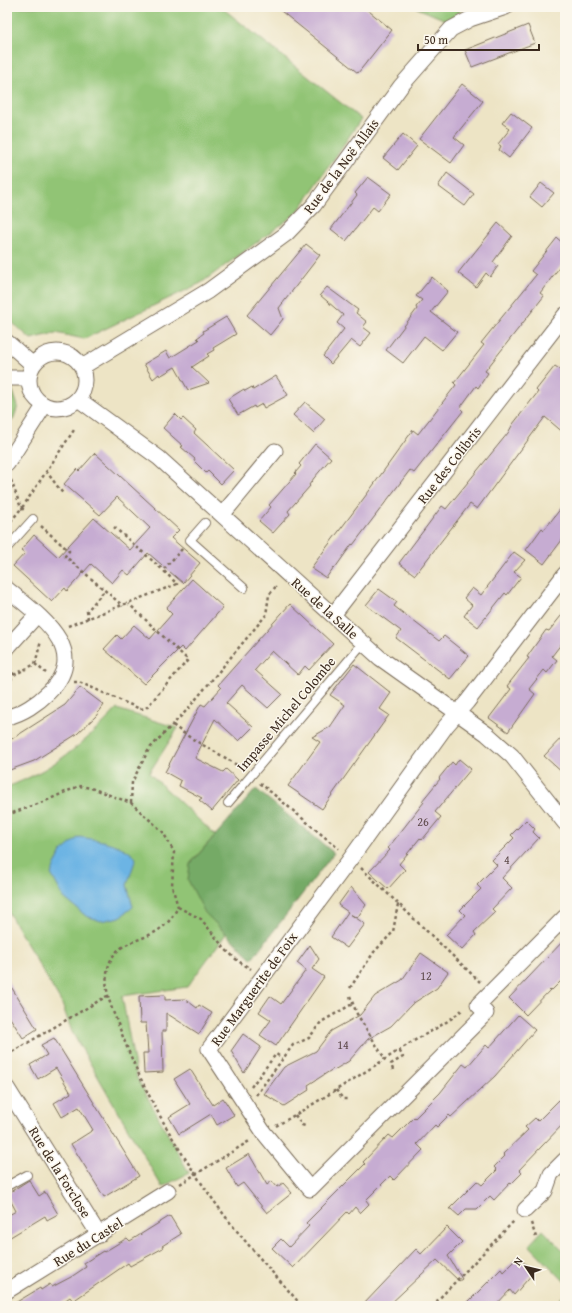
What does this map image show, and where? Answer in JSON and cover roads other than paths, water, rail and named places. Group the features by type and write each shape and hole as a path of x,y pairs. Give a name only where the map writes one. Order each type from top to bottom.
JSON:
{"street":[{"name":"Rue de la Noë Allais","path":"82,368 208,290 286,234 314,205 401,86 451,29 470,19 506,7"},
{"name":"Rue des Colibris","path":"333,615 565,316"},
{"path":"7,342 31,371"},
{"path":"58,352 68,354 76,360 82,368 85,384 78,399 71,405 62,408 44,406 32,395 29,389 31,371 40,358 48,353 58,352"},
{"path":"7,378 31,371"},
{"name":"Rue de la Salle","path":"78,399 159,458 363,643 415,684 487,734 512,756 563,814"},
{"path":"7,464 44,406"},
{"path":"222,515 276,451"},
{"path":"457,712 565,574"},
{"path":"7,589 46,623 64,648 65,663 57,682 44,697 16,715 7,717"},
{"path":"7,648 46,623"},
{"name":"Rue Marguerite de Foix","path":"457,712 209,1049 264,1132 310,1189 486,1014 478,1005 565,917"},
{"name":"Rue de la Forclose","path":"7,1088 99,1235"},
{"path":"525,1210 545,1191 551,1174 565,1160"},
{"name":"Rue du Castel","path":"7,1291 168,1192"}],"lane":[{"path":"7,548 33,519"},
{"path":"205,523 190,540 244,588"},
{"name":"Impasse Michel Colombe","path":"228,803 363,643"},
{"path":"7,1186 27,1175"}],"water":[{"path":"79,837 110,843 124,849 136,858 127,885 133,907 120,917 101,921 86,916 64,898 51,874 61,852"}]}
